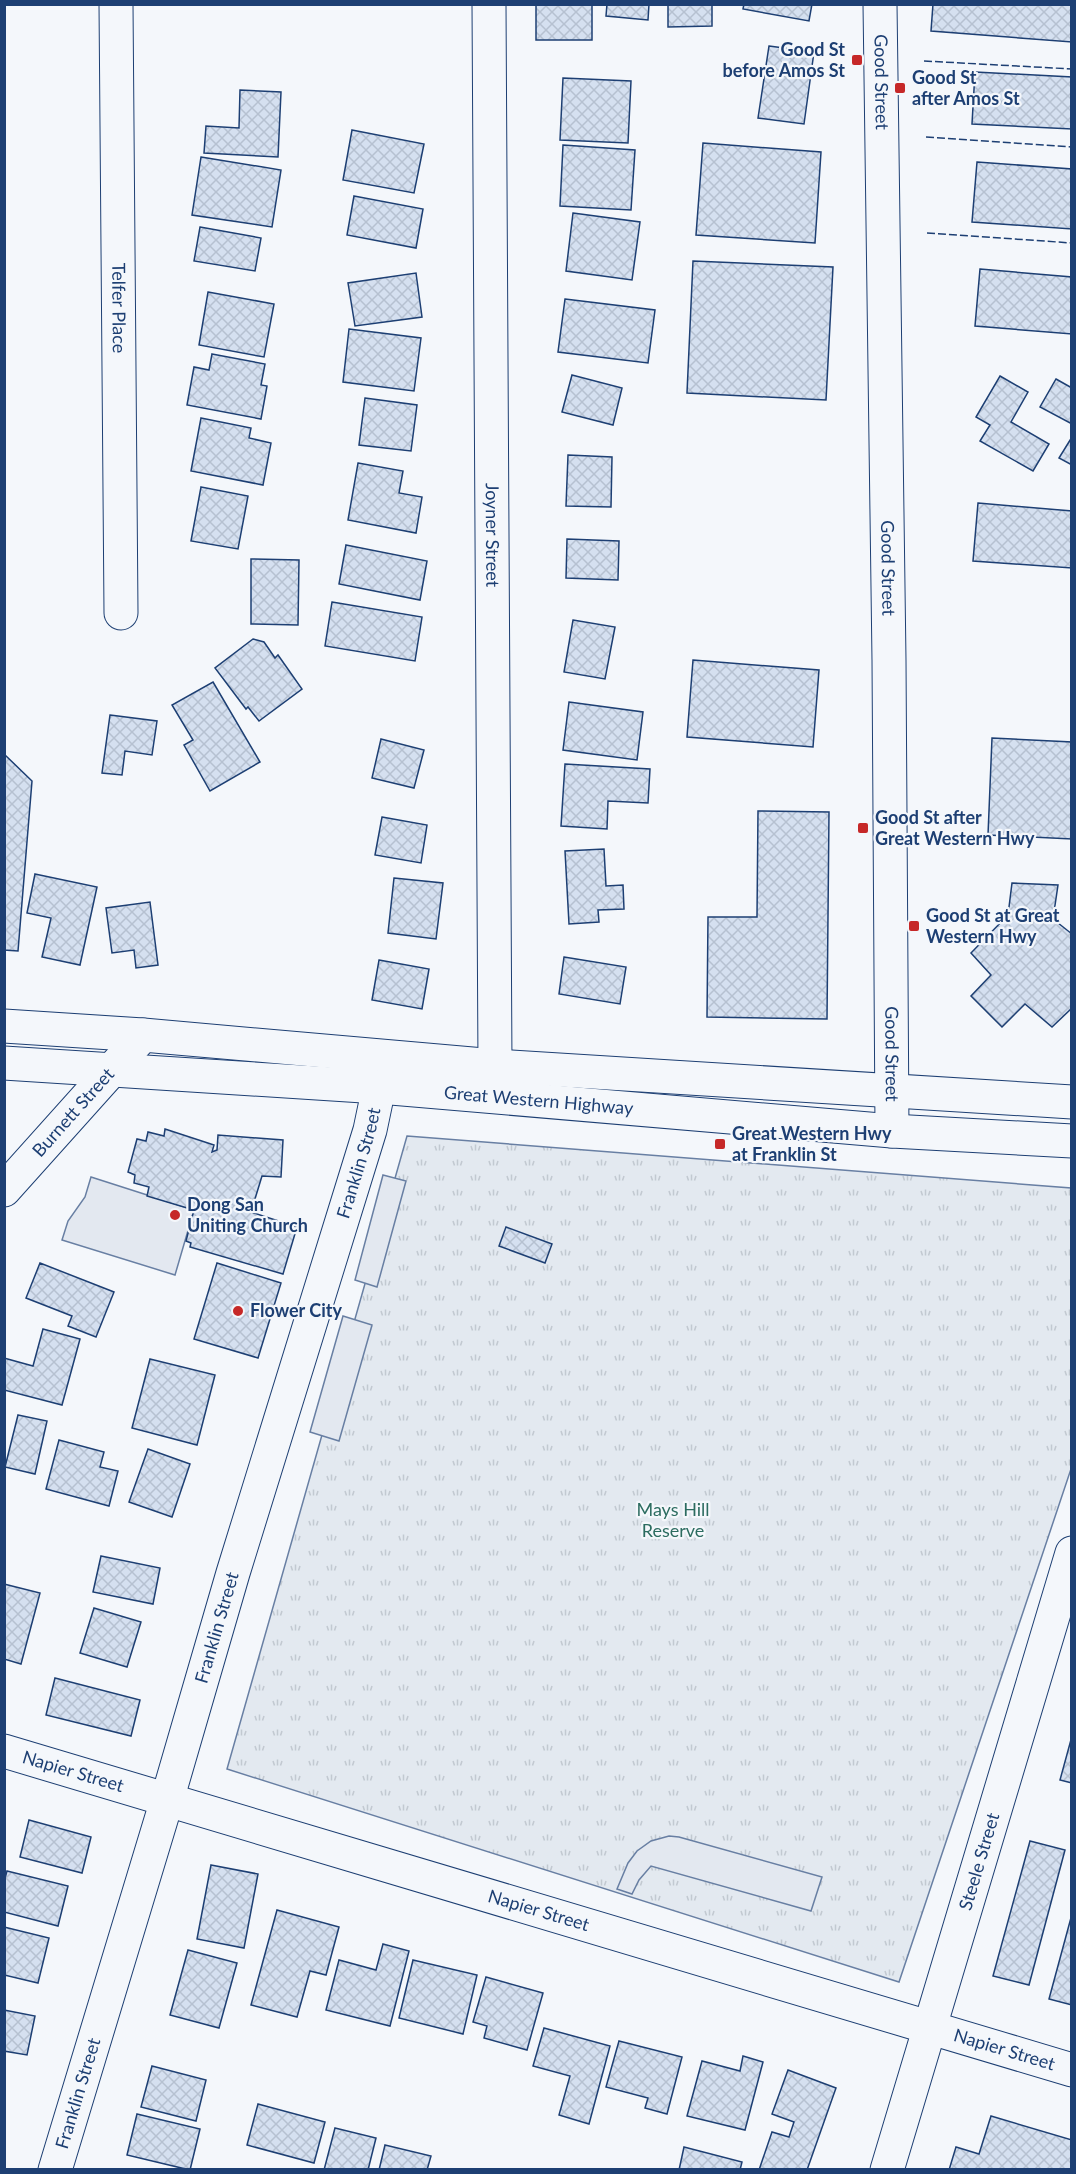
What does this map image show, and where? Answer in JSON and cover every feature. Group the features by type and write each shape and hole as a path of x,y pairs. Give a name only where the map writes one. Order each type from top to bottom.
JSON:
{"main road":[{"name":"Telfer Place","path":"116,4 121,613"},
{"name":"Joyner Street","path":"489,4 495,1066"},
{"name":"Good Street","path":"880,4 889,660 892,1131"},
{"name":"Great Western Highway","path":"4,1026 143,1035 495,1066 1071,1102"},
{"name":"Burnett Street","path":"4,1190 143,1035"},
{"name":"Great Western Highway","path":"4,1063 379,1087 892,1131 1071,1141"},
{"name":"Franklin Street","path":"55,2169 233,1573 370,1130 379,1087"},
{"name":"Steele Street","path":"887,2169 1066,1591 1071,1553"},
{"name":"Napier Street","path":"4,1751 1071,2070"}],"green space":[{"name":"Mays Hill Reserve","path":"407,1136 1071,1188 1071,1469 899,1982 227,1769"}],"shaded area":[{"path":"383,1175 406,1181 377,1287 355,1280"},
{"path":"91,1177 194,1210 175,1275 62,1240 68,1221 85,1197"},
{"path":"343,1316 372,1325 339,1441 310,1432"},
{"path":"669,1836 822,1877 811,1911 651,1866 639,1880 632,1894 617,1889 628,1863 637,1851 651,1841"}],"building":[{"path":"536,4 592,4 592,40 536,40"},
{"path":"607,4 649,4 648,20 606,16"},
{"path":"668,4 712,4 712,26 668,27"},
{"path":"744,4 812,4 809,21 743,9"},
{"path":"933,4 1072,4 1072,42 931,31"},
{"path":"769,46 814,52 804,124 758,118"},
{"path":"975,72 1072,77 1072,129 972,124"},
{"path":"563,78 631,81 628,143 560,140"},
{"path":"240,90 281,92 278,157 204,153 206,126 239,128"},
{"path":"352,130 424,144 414,193 343,180"},
{"path":"703,143 821,152 815,243 696,235"},
{"path":"563,145 635,150 631,210 560,206"},
{"path":"201,157 281,170 272,227 192,215"},
{"path":"977,162 1072,169 1072,229 972,222"},
{"path":"354,196 423,209 416,248 347,235"},
{"path":"573,213 640,222 632,280 566,271"},
{"path":"200,227 261,238 255,271 194,261"},
{"path":"693,261 833,267 826,400 687,393"},
{"path":"980,269 1072,277 1072,334 975,326"},
{"path":"416,273 422,317 355,326 348,283"},
{"path":"208,292 274,304 264,357 199,345"},
{"path":"565,299 655,310 648,363 558,352"},
{"path":"349,329 421,338 414,391 343,382"},
{"path":"212,354 265,364 261,385 267,386 261,419 187,405 194,367 209,370"},
{"path":"572,375 622,388 613,425 562,412"},
{"path":"1000,376 1028,392 1011,422 1049,444 1033,471 980,441 990,425 976,417"},
{"path":"1056,379 1072,388 1072,424 1040,407"},
{"path":"365,398 417,405 411,451 359,445"},
{"path":"201,418 251,428 249,438 271,443 263,485 191,471"},
{"path":"1072,437 1072,465 1059,458"},
{"path":"568,455 612,457 611,507 566,506"},
{"path":"358,463 403,471 399,493 422,497 416,533 348,520"},
{"path":"201,487 248,496 238,549 191,541"},
{"path":"978,503 1072,511 1072,568 973,561"},
{"path":"567,539 619,541 618,580 566,578"},
{"path":"346,545 427,561 420,600 339,584"},
{"path":"251,559 299,560 298,625 251,624"},
{"path":"332,602 422,617 415,661 325,646"},
{"path":"573,620 615,627 605,679 564,672"},
{"path":"253,639 264,642 275,658 278,655 302,689 259,721 248,707 246,709 215,668"},
{"path":"693,660 819,670 813,747 687,737"},
{"path":"213,682 260,762 210,791 184,745 193,740 172,705"},
{"path":"569,702 643,712 637,760 563,750"},
{"path":"110,715 157,721 152,755 125,751 122,775 102,773"},
{"path":"992,738 1072,742 1072,839 988,835"},
{"path":"381,739 424,750 414,788 372,778"},
{"path":"4,754 32,781 18,951 4,950"},
{"path":"565,764 650,769 648,803 608,801 607,829 561,826"},
{"path":"758,811 829,812 827,1019 707,1017 708,917 757,917"},
{"path":"382,817 427,825 421,863 375,855"},
{"path":"604,849 606,886 623,885 624,909 598,910 599,922 569,924 565,851"},
{"path":"35,874 97,887 80,965 42,957 51,918 27,913"},
{"path":"394,878 443,883 436,939 388,933"},
{"path":"1012,883 1058,885 1053,919 1072,934 1072,1008 1052,1027 1025,1004 1002,1027 971,996 991,975 971,953 1008,915"},
{"path":"150,902 158,965 136,968 134,950 112,953 106,908"},
{"path":"564,957 626,967 620,1004 559,994"},
{"path":"379,960 429,969 422,1009 372,1000"},
{"path":"165,1129 214,1145 212,1152 217,1150 218,1135 283,1140 281,1177 262,1176 251,1212 297,1227 283,1274 190,1247 191,1243 186,1241 194,1210 147,1196 149,1187 134,1183 135,1175 128,1172 137,1139 146,1141 148,1132 164,1136"},
{"path":"506,1227 552,1244 545,1263 499,1246"},
{"path":"40,1263 114,1292 96,1337 68,1326 72,1316 26,1298"},
{"name":"Flower City","path":"217,1263 281,1283 258,1358 194,1339"},
{"path":"43,1329 80,1339 62,1405 4,1390 4,1358 33,1366"},
{"path":"150,1359 215,1375 197,1445 132,1428"},
{"path":"18,1415 47,1421 35,1474 5,1467"},
{"path":"59,1440 104,1452 100,1467 118,1471 109,1506 46,1489"},
{"path":"148,1449 190,1464 172,1517 129,1502"},
{"path":"101,1556 160,1568 153,1604 93,1592"},
{"path":"4,1584 40,1593 21,1664 4,1659"},
{"path":"94,1608 141,1622 127,1667 80,1653"},
{"path":"55,1678 140,1700 131,1736 46,1715"},
{"path":"1072,1736 1072,1783 1060,1780"},
{"path":"29,1820 91,1837 82,1873 20,1857"},
{"path":"1030,1841 1065,1850 1029,1985 993,1976"},
{"path":"211,1865 258,1874 244,1948 197,1939"},
{"path":"7,1871 68,1886 58,1926 4,1912 4,1882"},
{"path":"277,1910 339,1927 326,1975 310,1971 297,2017 251,2005"},
{"path":"1072,1914 1072,2005 1049,1999"},
{"path":"4,1927 49,1938 38,1983 4,1975"},
{"path":"383,1944 409,1951 390,2026 326,2010 339,1960 376,1970"},
{"path":"188,1950 237,1963 219,2028 170,2015"},
{"path":"413,1960 477,1975 463,2034 399,2018"},
{"path":"486,1977 543,1993 527,2050 484,2038 487,2026 473,2022"},
{"path":"4,2010 35,2016 27,2055 4,2051"},
{"path":"544,2028 610,2046 589,2124 559,2115 570,2076 533,2066"},
{"path":"619,2041 682,2057 667,2114 645,2108 648,2098 606,2087"},
{"path":"743,2056 763,2062 745,2130 687,2116 702,2061 740,2071"},
{"path":"152,2066 206,2080 196,2121 141,2107"},
{"path":"788,2070 836,2088 807,2170 759,2170 772,2132 789,2137 794,2122 772,2114"},
{"path":"258,2104 325,2122 314,2163 247,2145"},
{"path":"137,2114 200,2129 190,2170 127,2155"},
{"path":"991,2116 1072,2140 1072,2170 949,2170 956,2147 979,2154"},
{"path":"335,2128 376,2138 368,2170 324,2170"},
{"path":"385,2145 431,2156 427,2170 379,2170"},
{"path":"684,2147 742,2162 740,2170 679,2170"}],"fence":[{"path":"924,61 1072,69"},
{"path":"926,137 1072,147"},
{"path":"927,233 1072,243"}],"place":[{"name":"Good St before Amos St","path":"857,60"},
{"name":"Good St after Amos St","path":"900,88"},
{"name":"Good St after Great Western Hwy","path":"863,828"},
{"name":"Good St at Great Western Hwy","path":"914,926"},
{"name":"Great Western Hwy at Franklin St","path":"720,1144"},
{"name":"Dong San Uniting Church","path":"175,1215"},
{"name":"Flower City","path":"238,1311"}]}
